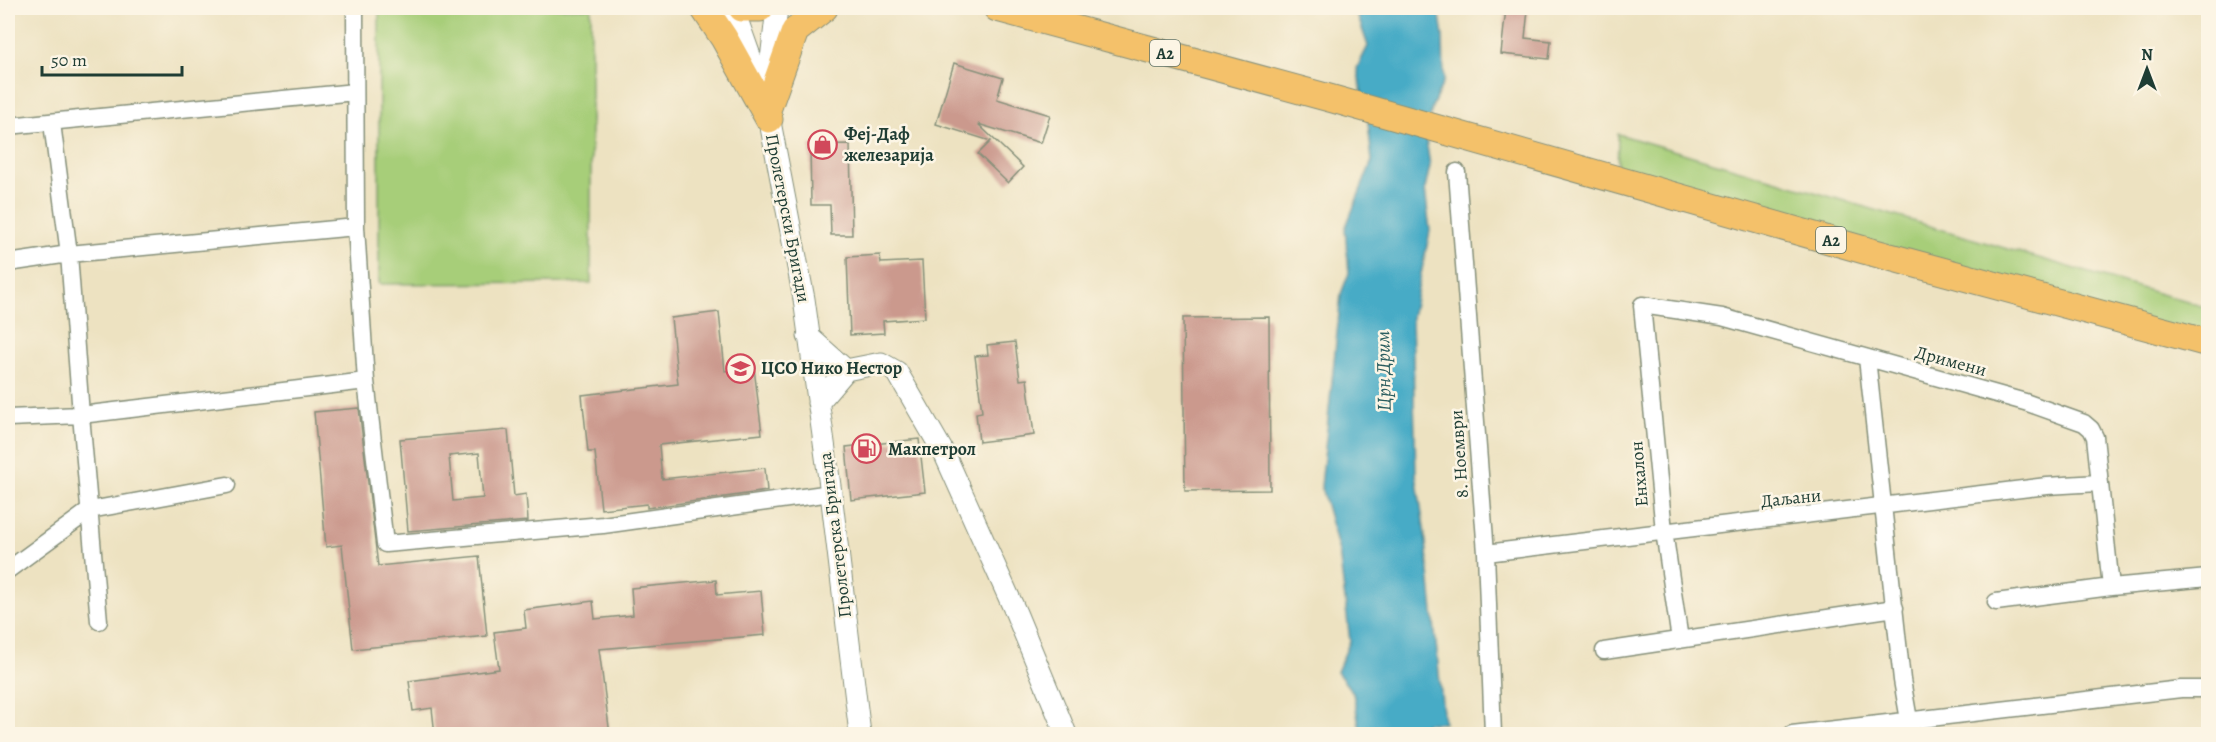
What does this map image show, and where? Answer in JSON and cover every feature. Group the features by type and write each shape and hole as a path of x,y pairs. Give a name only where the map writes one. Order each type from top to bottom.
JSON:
{"main road":[{"path":"704,8 767,110"},
{"path":"742,8 760,8"},
{"path":"767,110 795,31 824,8"},
{"name":"A2","path":"997,8 1333,99 1864,250 2208,343"}],"street":[{"path":"355,8 356,227 366,381 385,544 603,525 831,494"},
{"name":"Пролетерски Бригади","path":"733,8 767,110 804,299 808,336"},
{"name":"Пролетерски Бригади","path":"767,110 777,8"},
{"path":"8,126 355,92"},
{"path":"52,123 69,254 99,621"},
{"name":"8. Ноември","path":"1457,172 1486,553 1493,735"},
{"path":"8,263 69,254 356,227"},
{"name":"Дримени","path":"1642,305 1722,317 2025,402 2084,423 2095,437 2111,587"},
{"name":"Енхалон","path":"1642,305 1664,531 1680,640"},
{"path":"808,336 846,370"},
{"name":"Пролетерска Бригада","path":"808,336 831,494 860,735"},
{"path":"1867,358 1902,680 1912,727"},
{"path":"818,403 846,370 881,363 897,372 945,455 1016,613 1066,735"},
{"path":"8,418 81,415 366,381"},
{"name":"Даљани","path":"1486,553 2047,486 2099,483"},
{"path":"8,570 90,510 227,485"},
{"path":"1996,602 2111,587 2208,578"},
{"path":"1604,651 1895,608"},
{"path":"1792,735 1912,727 2181,689 2208,689"}],"green space":[{"path":"379,8 591,8 591,283 379,284"},
{"path":"1618,134 2208,308 2208,343 1617,179"}],"water":[{"name":"Црн Дрим","path":"1355,8 1439,8 1443,36 1444,80 1432,107 1426,139 1430,166 1425,189 1430,231 1412,317 1416,474 1426,542 1444,723 1425,723 1426,734 1361,734 1353,693 1337,672 1350,641 1339,551 1321,487 1341,294 1349,273 1345,229 1372,161 1368,122 1357,68 1368,46"}],"building":[{"path":"1506,8 1528,10 1525,38 1551,41 1549,59 1501,54"},
{"path":"954,63 1003,78 997,99 1050,115 1041,143 978,124 1023,167 1008,183 978,154 991,141 936,124"},
{"path":"850,144 852,235 831,235 830,205 811,205 810,145"},
{"path":"880,255 881,263 922,261 925,318 883,321 884,333 850,335 847,257"},
{"path":"719,312 725,371 754,368 762,434 659,445 662,479 765,468 767,491 647,508 647,504 601,509 595,452 588,452 582,395 678,384 671,318"},
{"path":"1269,317 1270,490 1185,491 1183,318"},
{"path":"1015,342 1020,380 1027,379 1034,435 979,442 976,413 982,412 975,356 988,355 987,345"},
{"path":"359,408 378,566 479,556 487,636 353,649 342,545 326,547 314,412"},
{"path":"508,430 514,496 526,494 528,521 408,531 400,439","holes":["479,453 483,498 453,501 449,456"]},
{"path":"919,439 925,492 851,500 846,447"},
{"path":"716,580 717,595 761,591 765,635 599,649 610,735 435,735 432,708 413,711 409,681 499,669 494,632 526,628 524,610 593,601 595,619 633,615 631,588"}],"place":[{"name":"Феј-Даф железарија","path":"823,144"},
{"name":"ЦСО Нико Нестор","path":"740,368"},
{"name":"Макпетрол","path":"867,449"}]}
